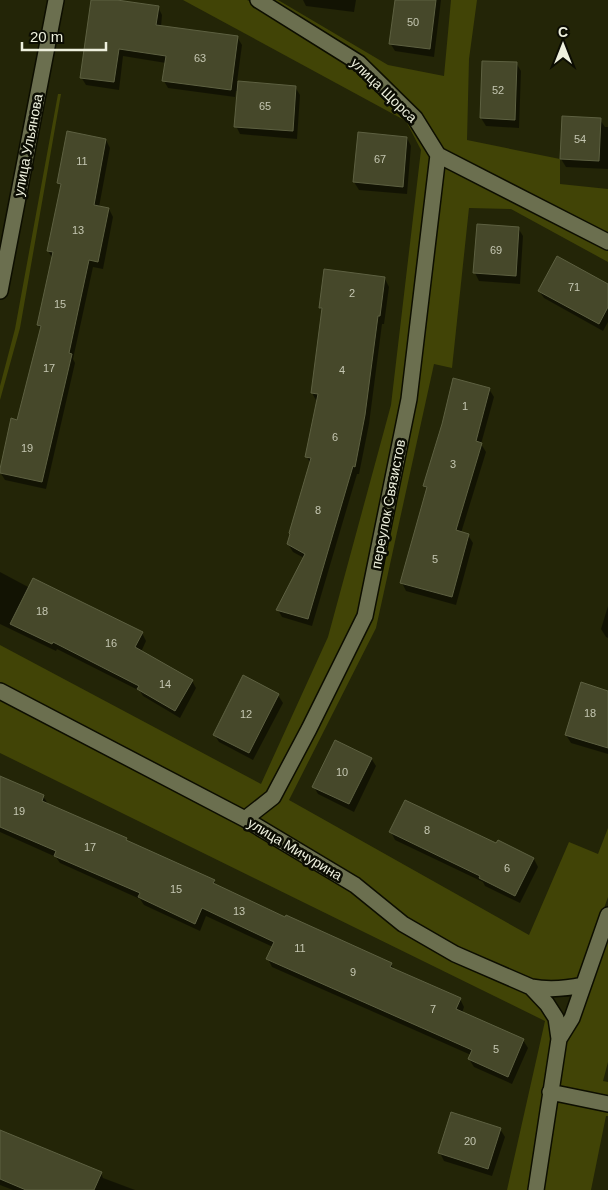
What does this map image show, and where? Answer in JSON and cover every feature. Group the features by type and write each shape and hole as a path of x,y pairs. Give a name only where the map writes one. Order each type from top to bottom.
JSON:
{"street":[{"name":"улица Ульянова","path":"0,291 56,0"},
{"name":"улица Щорса","path":"258,0 359,63 415,118 438,155"},
{"path":"438,155 608,242"},
{"name":"переулок Связистов","path":"245,819 273,797 366,616 409,398 438,155"},
{"name":"улица Мичурина","path":"0,691 245,819 355,885 403,924 455,954 531,987 547,1004 556,1018 559,1039"},
{"path":"536,1190 559,1039 572,1018 608,915"},
{"path":"531,987 547,989 583,985"},
{"path":"550,1092 608,1104"}],"shaded area":[{"path":"183,0 247,0 264,9 356,67 412,120 434,157 404,399 360,612 269,790 245,810 0,682 0,645 261,784 328,637 391,405 421,150 406,121"},
{"path":"272,0 278,0 388,65 444,76 451,0 477,0 469,59 467,140 560,159 560,184 608,189 608,234 442,149 421,114"},
{"path":"58,94 61,94 20,328 0,400 0,386 15,329"},
{"path":"444,164 608,247 608,262 511,209 469,208 452,368 434,364 376,628 289,800 529,935 569,842 598,854 608,828 608,897 579,979 543,982 524,978 457,948 406,920 360,881 258,817 369,616"},
{"path":"0,699 242,825 523,989 546,1014 553,1036 530,1190 507,1190 545,1021 0,753"},
{"path":"608,938 608,1062 603,1081 608,1082 608,1096 557,1086 565,1042"},
{"path":"555,1099 608,1110 591,1190 540,1190"}],"building":[{"path":"91,0 117,0 159,6 156,25 238,36 231,90 162,81 166,56 119,49 114,82 80,78"},
{"path":"395,0 436,0 430,49 389,44"},
{"path":"482,61 517,62 515,120 480,118"},
{"path":"238,81 296,86 293,131 234,127"},
{"path":"562,116 601,118 599,161 560,159"},
{"path":"67,131 106,139 94,205 109,208 98,262 89,260 69,353 72,354 42,482 0,473 0,469 11,418 17,420 41,326 37,325 53,252 47,251 61,184 57,183"},
{"path":"358,132 407,137 403,187 353,182"},
{"path":"477,224 519,227 516,276 473,273"},
{"path":"557,256 608,284 608,307 599,324 538,291"},
{"path":"324,269 385,277 365,415 355,467 353,466 308,619 276,610 305,554 287,544 311,458 305,457 318,394 311,393 322,308 319,308"},
{"path":"453,378 490,388 476,441 482,443 456,530 469,534 452,597 400,583 427,487 423,486 442,424"},
{"path":"33,578 143,632 135,647 193,680 175,711 137,689 139,686 53,642 52,644 10,624"},
{"path":"243,675 279,694 249,753 213,735"},
{"path":"581,682 608,691 608,748 565,735"},
{"path":"335,740 372,758 349,804 312,787"},
{"path":"0,776 44,795 42,801 127,838 126,840 215,880 213,883 285,917 286,915 392,963 390,967 461,998 456,1009 524,1039 508,1077 468,1059 472,1050 266,959 274,942 202,908 195,924 138,897 140,893 54,856 56,851 0,827"},
{"path":"405,800 496,843 498,840 534,858 515,896 479,878 480,876 389,832"},
{"path":"451,1112 501,1128 488,1169 438,1153"},
{"path":"0,1130 102,1172 94,1190 26,1190 0,1179"}]}
